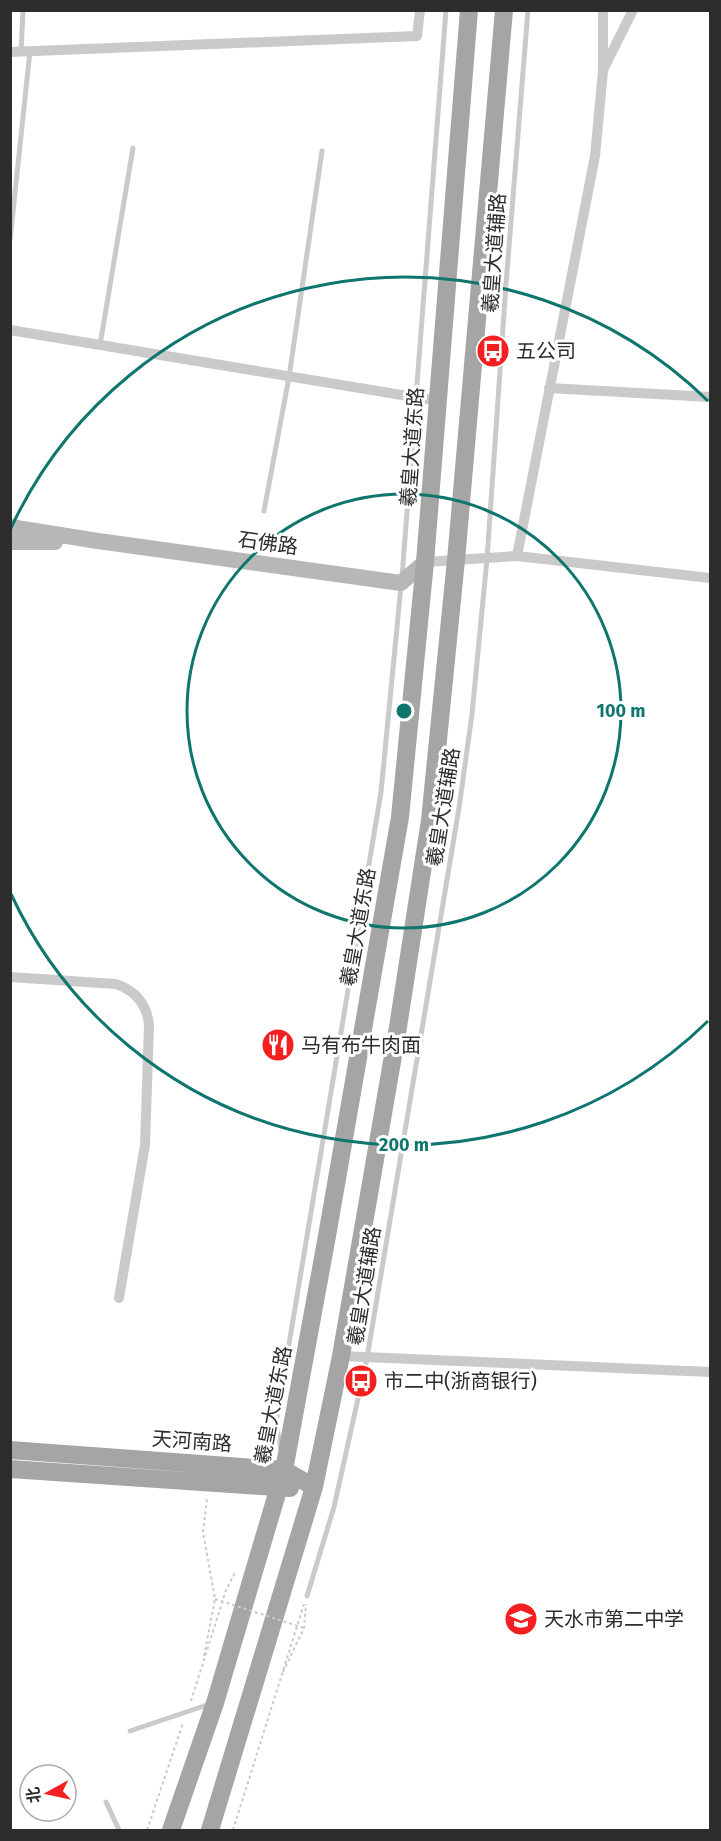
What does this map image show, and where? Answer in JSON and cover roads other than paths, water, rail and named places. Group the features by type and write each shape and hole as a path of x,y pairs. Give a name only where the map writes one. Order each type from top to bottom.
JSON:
{"main road":[{"name":"羲皇大道东路","path":"171,1830 214,1703 280,1489 329,1224 399,817 425,562 469,10"},
{"path":"210,1830 314,1487 341,1356 398,1027 430,820 456,560 504,10"},
{"name":"天河南路","path":"10,1450 284,1470 314,1487"},
{"name":"天河南路","path":"10,1469 280,1489 314,1487"}],"street":[{"path":"20,51 417,36 420,10"},
{"path":"517,556 595,156 603,71 603,10"},
{"path":"603,71 633,10"},
{"path":"10,330 438,401"},
{"path":"549,388 711,397"},
{"name":"石佛路","path":"10,527 401,583"},
{"name":"石佛路","path":"10,542 98,541"},
{"path":"401,583 425,562 517,556 711,578"},
{"path":"10,977 116,984 131,990 146,1009 149,1025 145,1145 119,1299"},
{"path":"341,1356 711,1372"}],"lane":[{"path":"10,240 23,10"},
{"path":"284,1470 276,1422 381,792 401,583 446,10"},
{"name":"羲皇大道辅路","path":"307,1596 334,1507 367,1358 459,808 472,714 488,559 505,296 528,10"},
{"path":"100,345 132,148"},
{"path":"264,511 289,376 322,150"},
{"path":"130,1731 214,1703"},
{"path":"106,1802 119,1830"}],"place":[{"name":"五公司","path":"493,351"},
{"name":"马有布牛肉面","path":"278,1045"},
{"name":"市二中(浙商银行)","path":"361,1381"},
{"name":"天水市第二中学","path":"521,1619"}]}
